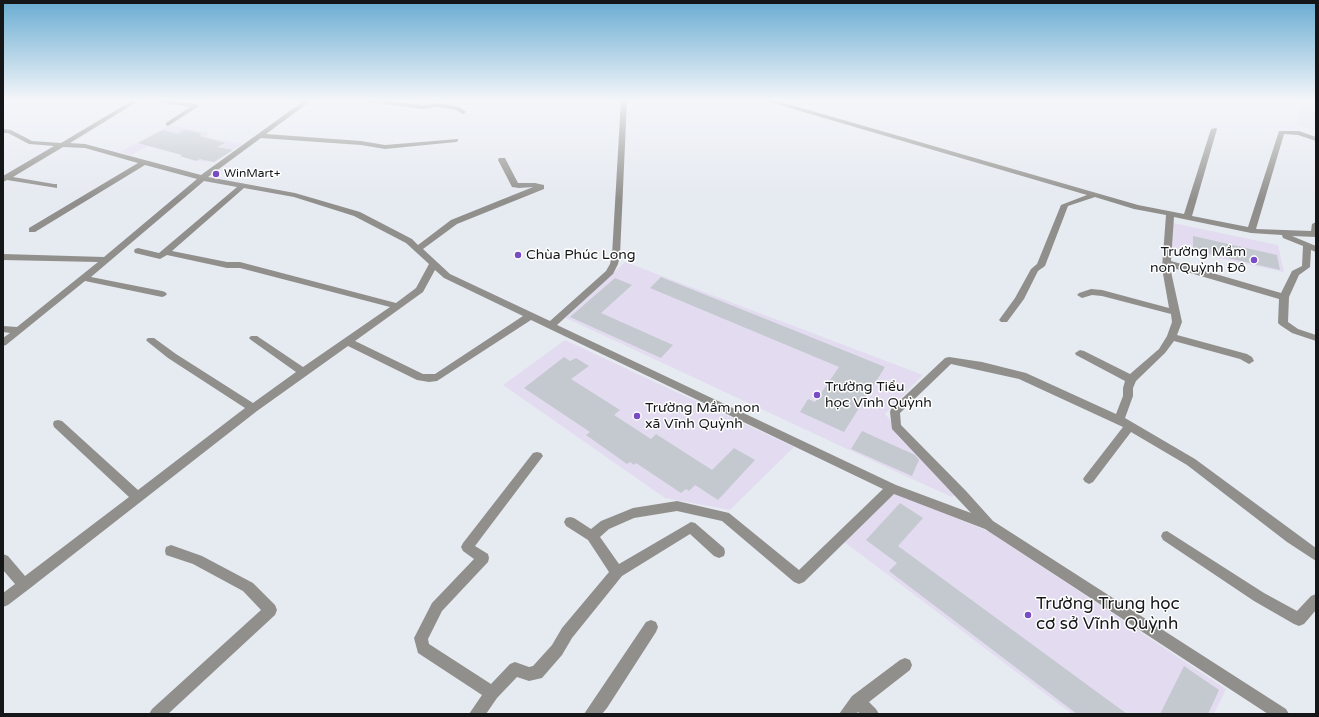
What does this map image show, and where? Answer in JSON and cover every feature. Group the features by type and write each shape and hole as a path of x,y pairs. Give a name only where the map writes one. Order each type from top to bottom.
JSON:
{"street":[{"path":"14,133 31,143 61,146 85,146 202,178 296,195 357,214 409,241 446,276 892,488 989,526 1281,714"},
{"path":"4,179 82,133"},
{"path":"3,343 106,260 202,178 263,133"},
{"path":"551,325 610,272 614,264 616,255 622,133"},
{"path":"883,133 1137,207 1187,218 1251,231 1315,235 1316,224"},
{"path":"1187,218 1213,133"},
{"path":"1251,231 1281,133"},
{"path":"1300,133 1316,139"},
{"path":"259,136 361,143 385,147 456,140"},
{"path":"417,249 454,222 541,187 535,185 515,185 502,160"},
{"path":"32,230 145,162"},
{"path":"4,179 54,186"},
{"path":"138,251 160,256 242,185"},
{"path":"1004,320 1019,299 1035,269 1041,266 1065,205 1094,195"},
{"path":"1119,420 1128,396 1128,388 1131,378 1162,352 1172,337 1177,322 1166,268 1170,214"},
{"path":"1281,233 1312,247 1306,267 1295,273 1284,297 1283,323 1295,331 1316,338"},
{"path":"166,252 227,265 240,265 398,306"},
{"path":"3,257 106,260"},
{"path":"1167,263 1284,297"},
{"path":"3,601 253,408 420,290 434,264"},
{"path":"83,278 162,294"},
{"path":"1082,295 1091,292 1102,293 1175,312"},
{"path":"347,341 421,377 437,377 530,316"},
{"path":"3,329 18,330"},
{"path":"1172,337 1243,356 1248,358 1249,361"},
{"path":"254,338 303,372"},
{"path":"152,340 172,356 253,408"},
{"path":"1080,353 1131,378"},
{"path":"989,526 962,494 896,426 895,412 949,360 982,366 1022,376 1119,420 1191,462 1291,538 1316,555"},
{"path":"58,424 137,497"},
{"path":"1089,479 1130,426"},
{"path":"492,693 423,648 421,638 437,607 483,558 466,547 537,456"},
{"path":"592,536 605,525 633,513 677,506 725,517 799,578 892,488"},
{"path":"570,522 592,536 617,572"},
{"path":"477,714 492,693 515,669 529,674 537,673 556,650 567,633 617,572 691,527 719,552"},
{"path":"1167,536 1259,597 1299,619 1316,600"},
{"path":"157,714 270,610 248,587 197,560 171,551"},
{"path":"3,560 24,585"},
{"path":"592,714 602,703 651,627"},
{"path":"847,714 857,701 904,665"},
{"path":"857,701 871,714"}],"shaded area":[{"path":"154,133 209,133 206,137 243,144 214,162 196,161 180,156 182,155 148,146 131,155 120,152"},
{"name":"Trường Mầm non Quỳnh Đô","path":"1173,223 1278,245 1284,272 1172,248"},
{"name":"Trường Tiểu học Vĩnh Quỳnh","path":"625,262 923,375 885,414 955,495 952,497 903,475 566,318"},
{"name":"Trường Mầm non xã Vĩnh Quỳnh","path":"565,340 794,447 730,510 665,498 503,385"},
{"name":"Trường Trung học cơ sở Vĩnh Quỳnh","path":"895,493 990,532 1226,689 1214,714 1072,714 843,541"}],"building":[{"path":"156,133 200,133 202,134 199,136 225,143 217,147 233,150 214,162 200,159 196,161 180,156 182,155 138,143"},
{"path":"1193,236 1277,255 1280,270 1193,250"},
{"path":"661,277 885,367 844,432 800,412 808,399 815,402 839,367 650,288"},
{"path":"615,278 632,285 601,313 673,345 661,358 570,317"},
{"path":"564,357 570,361 576,358 589,366 571,379 620,410 614,415 651,439 656,434 712,470 734,448 755,460 718,500 695,485 689,491 686,489 681,493 636,463 634,465 630,462 627,464 586,435 590,432 524,388"},
{"path":"862,431 915,455 919,460 912,476 851,449"},
{"path":"900,503 923,518 898,546 1127,714 1077,714 889,571 897,563 866,540"},
{"path":"1184,666 1219,690 1208,714 1160,714"}],"place":[{"name":"WinMart+","path":"216,174"},
{"name":"Chùa Phúc Long","path":"518,255"},
{"name":"Trường Mầm non Quỳnh Đô","path":"1254,260"},
{"name":"Trường Tiểu học Vĩnh Quỳnh","path":"817,395"},
{"name":"Trường Mầm non xã Vĩnh Quỳnh","path":"637,416"},
{"name":"Trường Trung học cơ sở Vĩnh Quỳnh","path":"1028,615"}]}
